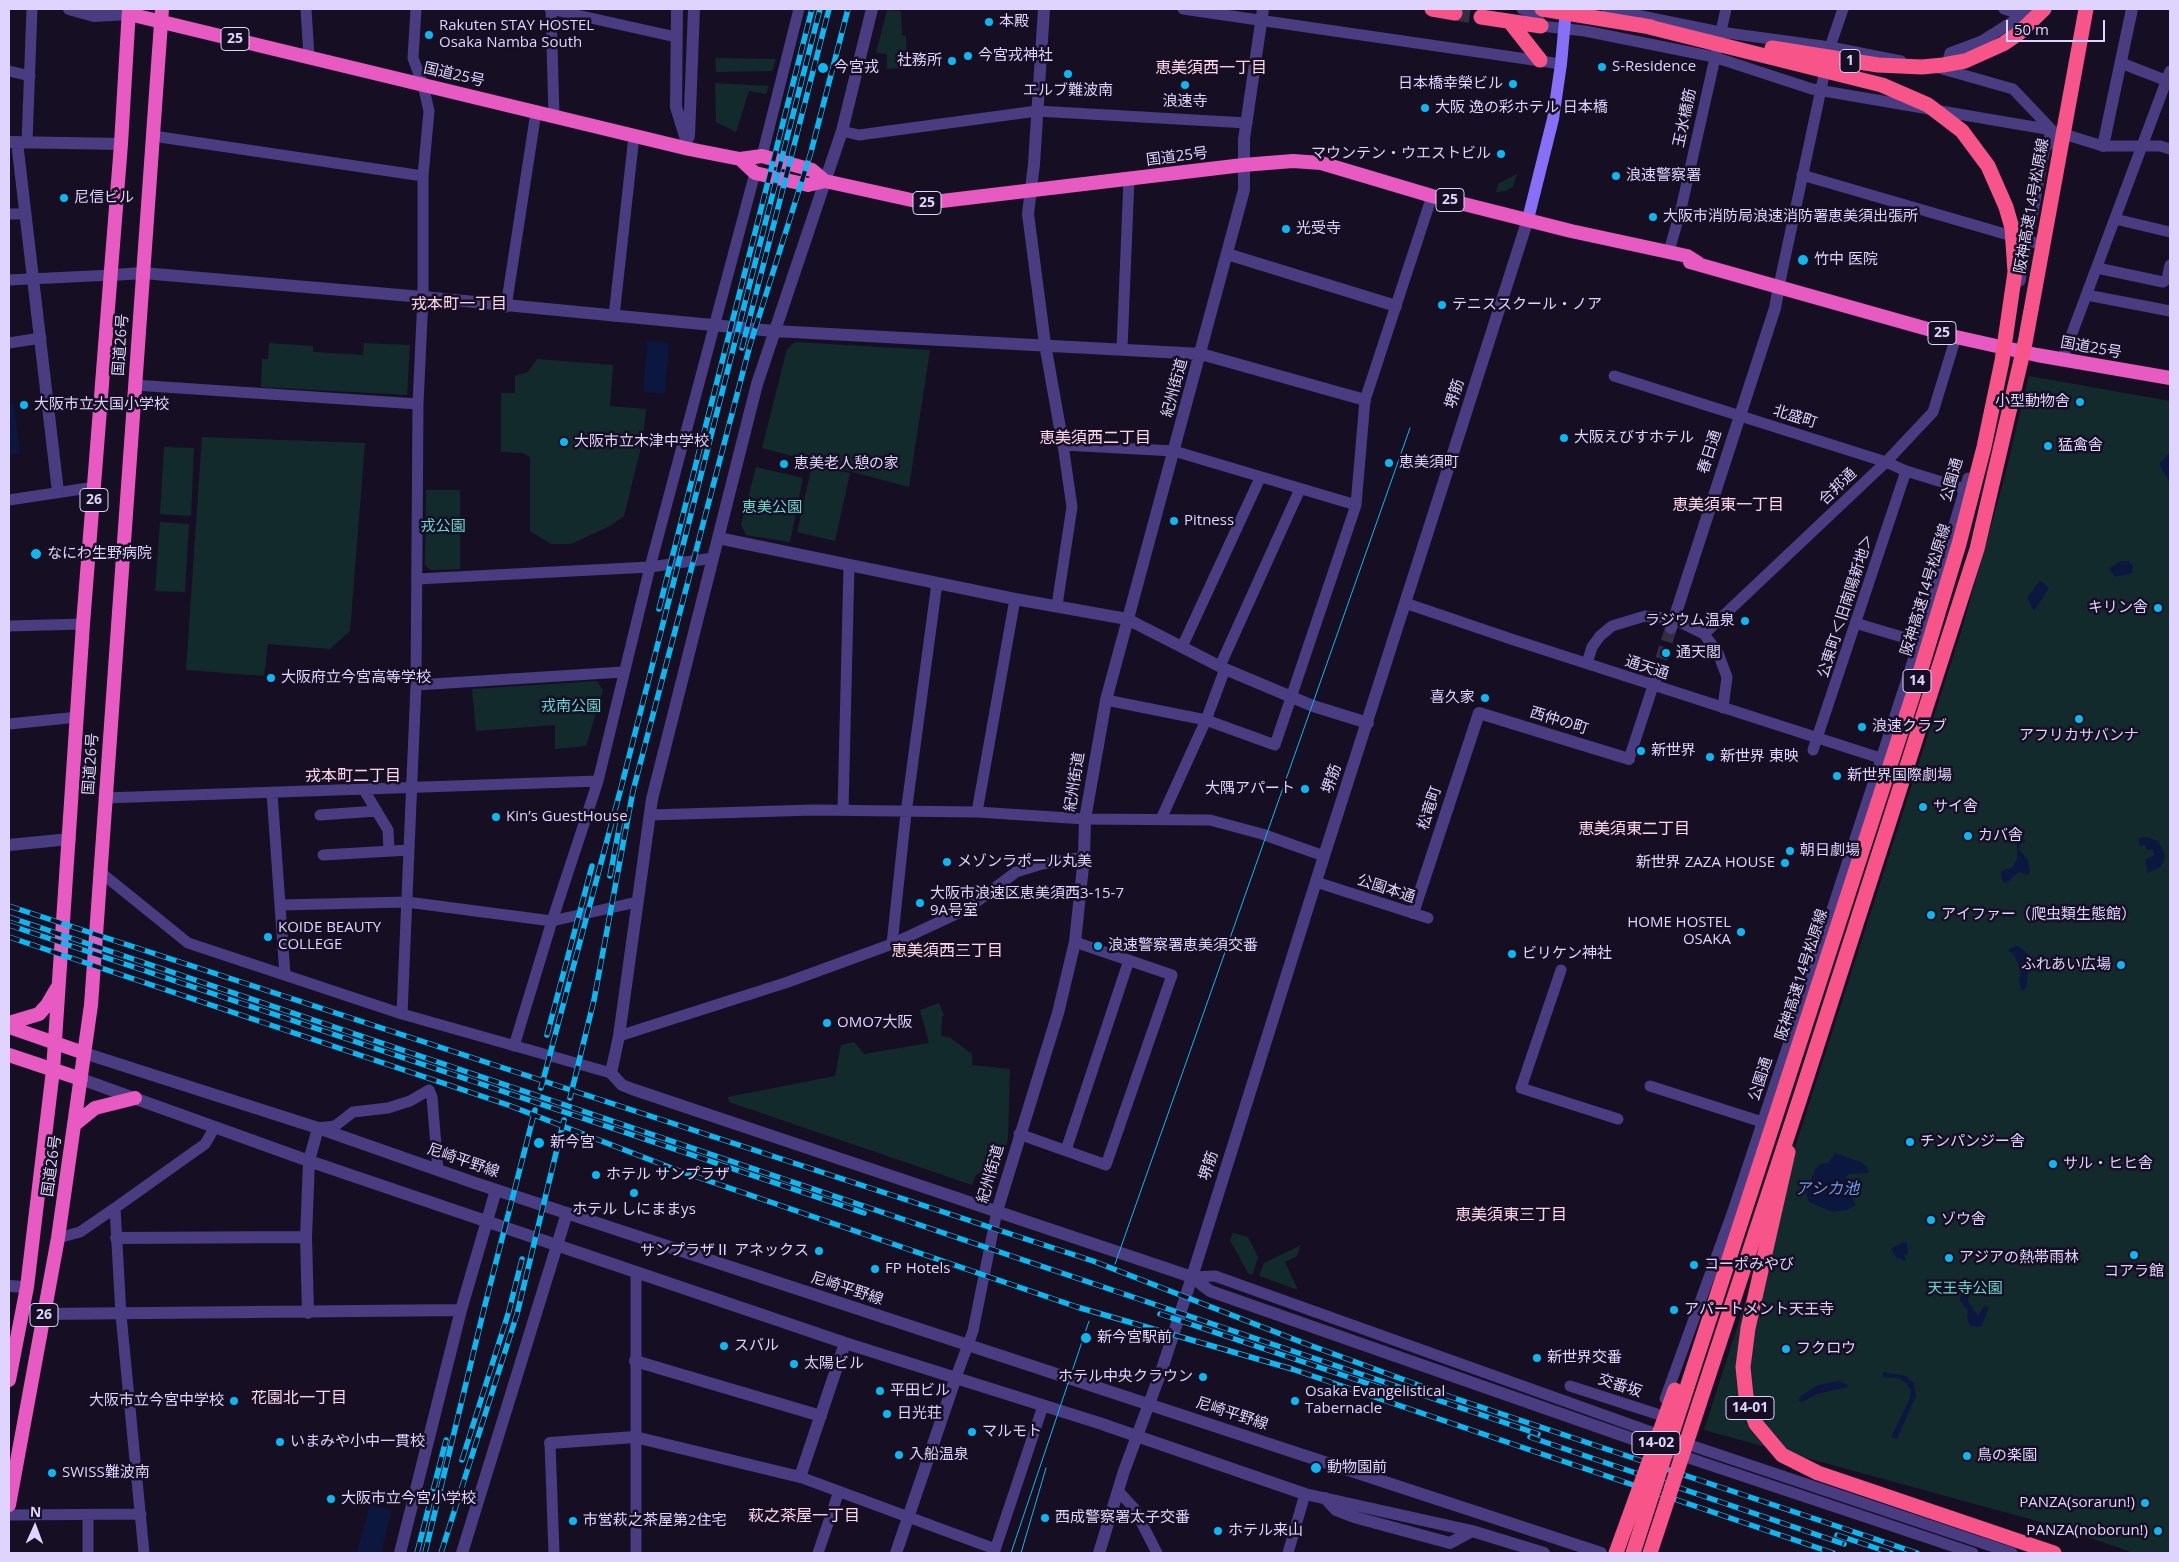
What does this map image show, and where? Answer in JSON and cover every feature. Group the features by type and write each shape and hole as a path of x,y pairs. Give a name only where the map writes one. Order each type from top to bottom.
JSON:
{"highway":[{"path":"1432,9 1452,12"},
{"name":"1","path":"1535,16 1641,25 1854,62 1922,67 1965,61 1985,54 2019,33 2044,9"},
{"name":"阪神高速14号松原線","path":"1650,1553 1802,1092 1976,549 2024,343 2086,9"},
{"name":"国道25号","path":"125,11 162,15 309,57 689,149 740,160 762,156 812,170 825,181"},
{"name":"国道26号","path":"9,1380 26,1287 53,1070 83,624 122,144 125,11"},
{"name":"国道26号","path":"9,1505 58,1238 91,1005 104,798 162,15"},
{"path":"1481,17 1510,22 1535,16"},
{"path":"1510,22 1540,60"},
{"name":"阪神高速14号松原線","path":"1633,1553 1914,690 1959,544 1984,447 2003,352 2013,295 2014,250 2006,207 1988,166 1962,131 1928,105 1882,85 1641,25"},
{"name":"国道25号","path":"740,160 755,173 808,185 825,181 925,203 1243,165 1293,161 1321,164 1432,196 1528,219"},
{"name":"25","path":"1528,219 1687,256 1698,263"},
{"name":"25","path":"1642,247 1678,260 1698,263 1956,337 2007,349"},
{"name":"国道25号","path":"2007,349 2170,378"},
{"path":"9,1025 39,1014 48,1005 59,985"},
{"path":"9,1025 84,1053"},
{"path":"9,1055 81,1079"},
{"name":"14-01","path":"1802,1092 1748,1328 1742,1367 1746,1396 1756,1424 1782,1455 1818,1473 2054,1553"},
{"path":"74,1125 94,1108 135,1098"},
{"name":"14-02","path":"1616,1553 1684,1366 1703,1337"}],"main road":[{"name":"堺筋","path":"1528,219 1553,120 1566,9"}],"street":[{"path":"32,9 30,76 18,142 58,492"},
{"path":"69,9 94,16 125,11"},
{"path":"306,9 309,57"},
{"path":"402,1014 416,685 418,404 423,297 423,176 429,111 423,85 413,58 416,9"},
{"path":"554,116 550,9 676,38"},
{"path":"677,9 676,107 689,149"},
{"path":"689,149 694,9"},
{"path":"762,156 799,9"},
{"path":"611,1073 619,1036 650,815 712,558 757,384 842,131 872,9"},
{"path":"1044,9 1028,214 1045,344 1072,507 1057,605"},
{"path":"1183,9 1262,15 1561,64"},
{"path":"1522,9 1564,29 1713,61 1821,91 2052,130 2103,146 2141,148 2160,146 2170,149"},
{"path":"1607,9 1720,32 1830,47 1946,70 2013,89 2052,130 2060,156 2026,332 2007,349"},
{"path":"1670,21 1671,9"},
{"path":"1720,32 1726,9"},
{"path":"1779,286 1830,47 1843,9"},
{"path":"2004,9 2025,12"},
{"path":"2103,146 2132,9"},
{"path":"1946,70 1950,53 1982,41 2025,12"},
{"name":"紀州街道","path":"896,1553 907,1516 968,1346 985,1280 997,1211 1019,1134 1058,1013 1075,942 1084,857 1085,819 1106,700 1244,190 1243,165 1247,123 1262,15"},
{"name":"玉水橋筋","path":"1669,252 1720,32"},
{"path":"2062,360 2169,78 2120,63"},
{"path":"9,71 30,76"},
{"path":"842,131 858,135 1036,111 1247,123"},
{"path":"506,307 536,112"},
{"path":"2007,349 2044,153 2052,130"},
{"path":"153,136 423,176"},
{"path":"614,316 634,136"},
{"path":"18,142 122,144"},
{"path":"514,1046 552,921 598,781 650,567 755,173"},
{"path":"1802,175 2043,245"},
{"path":"1122,348 1130,179"},
{"path":"1106,700 1206,720 1275,745 1356,505 1364,400 1432,196"},
{"path":"9,214 25,214"},
{"name":"堺筋","path":"1099,1553 1118,1491 1192,1276 1528,219"},
{"path":"2115,219 2170,232"},
{"path":"1227,254 1396,306"},
{"path":"2097,268 2163,282 2167,279 2170,265"},
{"path":"9,280 143,273 423,297 715,327 1122,348 1201,354 1364,400"},
{"name":"春日通","path":"1672,623 1775,308 1779,286"},
{"path":"2087,294 2170,311"},
{"name":"合邦通","path":"1704,634 1886,462 1933,412 1956,337"},
{"path":"9,343 41,338"},
{"name":"公園通","path":"1650,1445 1762,1122 1919,642 1966,489 1996,365 2007,349"},
{"name":"北盛町","path":"1614,376 1966,489"},
{"path":"134,385 418,404"},
{"path":"1063,445 1174,451 1356,505"},
{"name":"公東町＜旧南陽新地＞","path":"1812,750 1906,471"},
{"path":"1182,647 1260,478"},
{"path":"9,500 95,487"},
{"path":"1161,819 1206,720 1222,668 1300,489"},
{"path":"718,538 1015,599 1127,618 1222,668 1313,706 1368,723"},
{"path":"417,578 650,567 712,558"},
{"path":"844,810 849,566"},
{"path":"892,944 906,813 938,583"},
{"path":"977,812 1015,599"},
{"name":"通天通","path":"1405,603 1587,664 1655,681 1723,708 1880,758"},
{"path":"1587,664 1592,647 1600,636 1612,626 1625,620 1645,616 1672,623 1704,634 1718,653 1723,664 1726,692 1723,708"},
{"path":"9,626 83,624"},
{"path":"1855,624 1919,642"},
{"path":"416,685 623,672"},
{"path":"1629,759 1655,681"},
{"name":"西仲の町","path":"1479,713 1629,759"},
{"name":"松竜町","path":"1413,913 1479,713"},
{"path":"9,724 78,717"},
{"path":"104,798 598,781"},
{"path":"364,790 388,830 389,851"},
{"path":"272,793 285,975"},
{"path":"650,815 844,810 906,813 977,812 1085,819 1210,820 1262,834 1324,856"},
{"path":"320,815 377,811"},
{"path":"9,845 70,839"},
{"path":"323,855 409,850"},
{"path":"619,1036 788,982 892,944 967,909 1016,872 1042,864 1084,857"},
{"path":"99,871 188,943 402,1014 611,1073 622,1085 632,1089 1192,1276 1215,1276 1654,1432 2012,1553"},
{"name":"公園本通","path":"1316,882 1428,918"},
{"path":"280,905 407,902 552,921 637,902"},
{"path":"1019,1134 1106,1165 1172,974 1075,942"},
{"path":"1066,1150 1129,960"},
{"path":"1561,970 1521,1088 1618,1118"},
{"name":"尼崎平野線","path":"84,1053 318,1128 496,1190 1601,1553"},
{"path":"81,1079 486,1222 557,1244 846,1343 1137,1436 1305,1494 1324,1498 1336,1510 1354,1517 1450,1543 1472,1531 1544,1553"},
{"path":"1650,1086 1762,1122"},
{"path":"308,1313 306,1237 309,1161 318,1128 334,1126 353,1112 388,1108 410,1101 428,1090 432,1097 438,1170"},
{"path":"58,1238 80,1232 205,1144 214,1127"},
{"path":"400,1553 461,1310 496,1190"},
{"path":"115,1208 121,1315 144,1553"},
{"path":"462,1553 567,1213"},
{"path":"116,1238 306,1237"},
{"path":"636,1272 636,1553"},
{"path":"1192,1276 1210,1291 1650,1445 1974,1553"},
{"path":"9,1286 26,1287"},
{"path":"44,1314 121,1315 461,1310"},
{"path":"800,1477 846,1343"},
{"path":"635,1361 821,1416"},
{"name":"交番坂","path":"1570,1386 1660,1415"},
{"path":"554,1553 550,1443 635,1437 800,1477 907,1516 995,1551 1043,1406"},
{"path":"818,1553 839,1491"},
{"path":"1118,1491 1134,1508 1157,1553"},
{"path":"1288,1553 1305,1494"},
{"path":"9,1515 141,1514"},
{"path":"88,1515 88,1553"}],"green space":[{"path":"887,10 901,11 902,35 906,36 907,68 887,69 887,54 876,53"},
{"path":"715,58 776,59 772,71 716,72"},
{"path":"715,83 769,86 766,94 749,91 736,132 716,122"},
{"path":"1517,174 1513,187 1505,191 1496,192 1498,184"},
{"path":"795,342 930,350 909,487 762,448 787,349"},
{"path":"269,343 313,346 313,352 363,355 364,343 410,345 407,395 261,387 262,359 268,359"},
{"path":"537,359 613,365 610,406 646,409 643,439 624,516 610,526 571,544 551,544 530,531 530,457 523,453 501,452 501,393 515,393 515,376 528,372"},
{"name":"天王寺公園","path":"2029,376 2170,401 2170,1553 2134,1553 2059,1527 1704,1430 1962,629 2003,483"},
{"path":"202,437 365,443 350,631 330,649 268,644 264,676 186,670"},
{"path":"164,447 194,448 191,516 160,514"},
{"path":"812,465 850,473 835,541 797,532"},
{"name":"恵美公園","path":"756,467 803,478 790,542 746,535 741,525"},
{"name":"戎公園","path":"426,490 460,490 460,569 430,570 425,565"},
{"path":"160,522 189,524 185,592 155,591"},
{"name":"戎南公園","path":"597,681 603,690 586,746 555,749 555,725 476,731 472,689"},
{"path":"939,1003 944,1016 942,1016 941,1036 949,1037 972,1054 972,1065 1010,1069 1008,1138 1003,1159 976,1175 972,1185 729,1102 728,1097 835,1076 841,1045 854,1042 864,1054 929,1043 920,1010"},
{"path":"1233,1233 1248,1237 1258,1257 1252,1275 1248,1273 1230,1240"},
{"path":"1301,1245 1297,1256 1285,1262 1298,1290 1259,1276 1264,1263"}],"water":[{"path":"647,341 669,343 665,394 643,392"},
{"path":"9,404 14,404 20,454 9,455"},
{"path":"2170,452 2170,483 2159,464"},
{"path":"2120,561 2128,561 2133,566 2132,573 2115,577 2109,569"},
{"path":"2040,580 2049,588 2034,611 2027,598"},
{"path":"2009,825 2012,828 2015,826 2026,842 2020,844 2019,849 2028,860 2030,872 2028,875 2019,872 2006,883 2002,881 2001,871 2012,868 2017,859 2017,842 2006,828"},
{"path":"2147,837 2158,841 2165,854 2160,867 2148,873 2145,860 2154,855 2153,849 2147,850 2145,845 2140,846 2138,838"},
{"path":"2018,946 2031,956 2026,988 2022,991 2019,982 2021,970 2014,955 2008,950"},
{"name":"アシカ池","path":"1835,1153 1861,1162 1867,1167 1869,1173 1849,1174 1846,1177 1846,1187 1856,1205 1847,1210 1832,1212 1809,1202 1806,1195 1815,1169 1821,1164 1828,1163"},
{"path":"1903,1242 1907,1243 1908,1255 1904,1254 1906,1260 1903,1261 1900,1258 1897,1259 1891,1249"},
{"path":"1961,1293 1969,1295 1968,1301 1978,1316 1984,1306 1989,1307 1981,1327 1970,1326 1967,1318 1968,1311 1960,1301"},
{"path":"1883,1372 1906,1376 1914,1383 1916,1396 1897,1439 1891,1437 1910,1398 1911,1390 1906,1383 1898,1378 1883,1377"},
{"path":"1838,1381 1848,1385 1848,1387 1817,1394 1802,1402 1798,1401 1802,1395 1818,1385"},
{"path":"370,1505 392,1510 381,1553 357,1553"}],"tunnel":[{"path":"1455,13 1481,17"},
{"path":"1656,676 1671,628"}],"tram line":[{"path":"1115,1264 1410,428"},
{"path":"1011,1553 1089,1321"},
{"path":"1021,1553 1046,1468"}],"railway":[{"path":"659,609 812,9"},
{"path":"541,1088 621,788 820,9"},
{"path":"742,348 829,9"},
{"path":"570,1098 594,1000 633,791 750,345 811,152 848,9"},
{"path":"610,876 621,818"},
{"path":"547,1035 592,866"},
{"path":"9,906 1093,1261 1301,1342 1451,1397 1917,1553"},
{"path":"9,917 1538,1434"},
{"path":"9,925 864,1213"},
{"path":"9,937 508,1105 674,1169 1077,1307 1292,1369 1833,1553"},
{"path":"425,1553 484,1309 535,1110"},
{"path":"441,1553 517,1314 564,1120"},
{"path":"462,1460 509,1311 522,1259"},
{"path":"1160,1314 1387,1390"},
{"path":"1530,1437 1844,1544"},
{"path":"417,1553 446,1440"},
{"path":"1837,1535 1891,1553"}],"place":[{"name":"本殿","path":"989,22"},
{"name":"Rakuten STAY HOSTEL Osaka Namba South","path":"429,35"},
{"name":"今宮戎神社","path":"968,56"},
{"name":"社務所","path":"952,61"},
{"name":"S-Residence","path":"1602,67"},
{"name":"今宮戎","path":"823,68"},
{"name":"エルブ難波南","path":"1068,74"},
{"name":"日本橋幸榮ビル","path":"1513,84"},
{"name":"浪速寺","path":"1185,85"},
{"name":"大阪 逸の彩ホテル 日本橋","path":"1425,108"},
{"name":"マウンテン・ウエストビル","path":"1501,154"},
{"name":"浪速警察署","path":"1616,176"},
{"name":"尼信ビル","path":"64,198"},
{"name":"大阪市消防局浪速消防署恵美須出張所","path":"1653,217"},
{"name":"光受寺","path":"1286,229"},
{"name":"竹中 医院","path":"1803,260"},
{"name":"テニススクール・ノア","path":"1442,305"},
{"name":"小型動物舎","path":"2080,402"},
{"name":"大阪市立大国小学校","path":"24,405"},
{"name":"大阪えびすホテル","path":"1564,438"},
{"name":"大阪市立木津中学校","path":"564,442"},
{"name":"猛禽舎","path":"2048,446"},
{"name":"恵美須町","path":"1389,463"},
{"name":"恵美老人憩の家","path":"784,464"},
{"name":"Pitness","path":"1174,521"},
{"name":"なにわ生野病院","path":"36,554"},
{"name":"キリン舎","path":"2158,608"},
{"name":"ラジウム温泉","path":"1745,621"},
{"name":"通天閣","path":"1666,653"},
{"name":"大阪府立今宮高等学校","path":"271,678"},
{"name":"喜久家","path":"1485,698"},
{"name":"アフリカサバンナ","path":"2079,719"},
{"name":"浪速クラブ","path":"1862,727"},
{"name":"新世界","path":"1641,751"},
{"name":"新世界 東映","path":"1710,757"},
{"name":"新世界国際劇場","path":"1837,776"},
{"name":"大隅アパート","path":"1305,789"},
{"name":"サイ舎","path":"1923,807"},
{"name":"Kin’s GuestHouse","path":"496,817"},
{"name":"カバ舎","path":"1968,836"},
{"name":"朝日劇場","path":"1790,851"},
{"name":"メゾンラポール丸美","path":"947,862"},
{"name":"新世界 ZAZA HOUSE","path":"1785,863"},
{"name":"大阪市浪速区恵美須西3-15-7 9A号室","path":"920,903"},
{"name":"アイファー（爬虫類生態館）","path":"1931,915"},
{"name":"HOME HOSTEL OSAKA","path":"1741,932"},
{"name":"KOIDE BEAUTY COLLEGE","path":"268,937"},
{"name":"浪速警察署恵美須交番","path":"1098,946"},
{"name":"ビリケン神社","path":"1512,954"},
{"name":"ふれあい広場","path":"2121,965"},
{"name":"OMO7大阪","path":"827,1023"},
{"name":"チンパンジー舎","path":"1910,1142"},
{"name":"新今宮","path":"539,1143"},
{"name":"サル・ヒヒ舎","path":"2053,1164"},
{"name":"ホテル サンプラザ","path":"596,1175"},
{"name":"ホテル しにままys","path":"634,1193"},
{"name":"ゾウ舎","path":"1931,1220"},
{"name":"サンプラザⅡ アネックス","path":"819,1251"},
{"name":"コアラ館","path":"2134,1255"},
{"name":"アジアの熱帯雨林","path":"1949,1258"},
{"name":"コーポみやび","path":"1694,1265"},
{"name":"FP Hotels","path":"875,1269"},
{"name":"アパートメント天王寺","path":"1674,1310"},
{"name":"新今宮駅前","path":"1086,1338"},
{"name":"スバル","path":"724,1346"},
{"name":"フクロウ","path":"1786,1349"},
{"name":"新世界交番","path":"1537,1358"},
{"name":"太陽ビル","path":"794,1364"},
{"name":"ホテル中央クラウン","path":"1203,1377"},
{"name":"平田ビル","path":"880,1391"},
{"name":"大阪市立今宮中学校","path":"234,1401"},
{"name":"Osaka Evangelistical Tabernacle","path":"1295,1401"},
{"name":"日光荘","path":"887,1414"},
{"name":"マルモト","path":"972,1432"},
{"name":"いまみや小中一貫校","path":"280,1442"},
{"name":"入船温泉","path":"899,1455"},
{"name":"鳥の楽園","path":"1967,1456"},
{"name":"動物園前","path":"1316,1468"},
{"name":"SWISS難波南","path":"52,1473"},
{"name":"大阪市立今宮小学校","path":"331,1499"},
{"name":"PANZA(sorarun!)","path":"2145,1503"},
{"name":"西成警察署太子交番","path":"1045,1518"},
{"name":"市営萩之茶屋第2住宅","path":"573,1521"},
{"name":"ホテル来山","path":"1218,1531"},
{"name":"PANZA(noborun!)","path":"2158,1531"}],"district":[{"name":"恵美須西一丁目","path":"1211,68"},
{"name":"戎本町一丁目","path":"459,304"},
{"name":"恵美須西二丁目","path":"1095,438"},
{"name":"恵美須東一丁目","path":"1728,505"},
{"name":"戎本町二丁目","path":"353,776"},
{"name":"恵美須東二丁目","path":"1634,829"},
{"name":"恵美須西三丁目","path":"947,951"},
{"name":"恵美須東三丁目","path":"1511,1215"},
{"name":"花園北一丁目","path":"299,1398"},
{"name":"萩之茶屋一丁目","path":"804,1516"}]}
